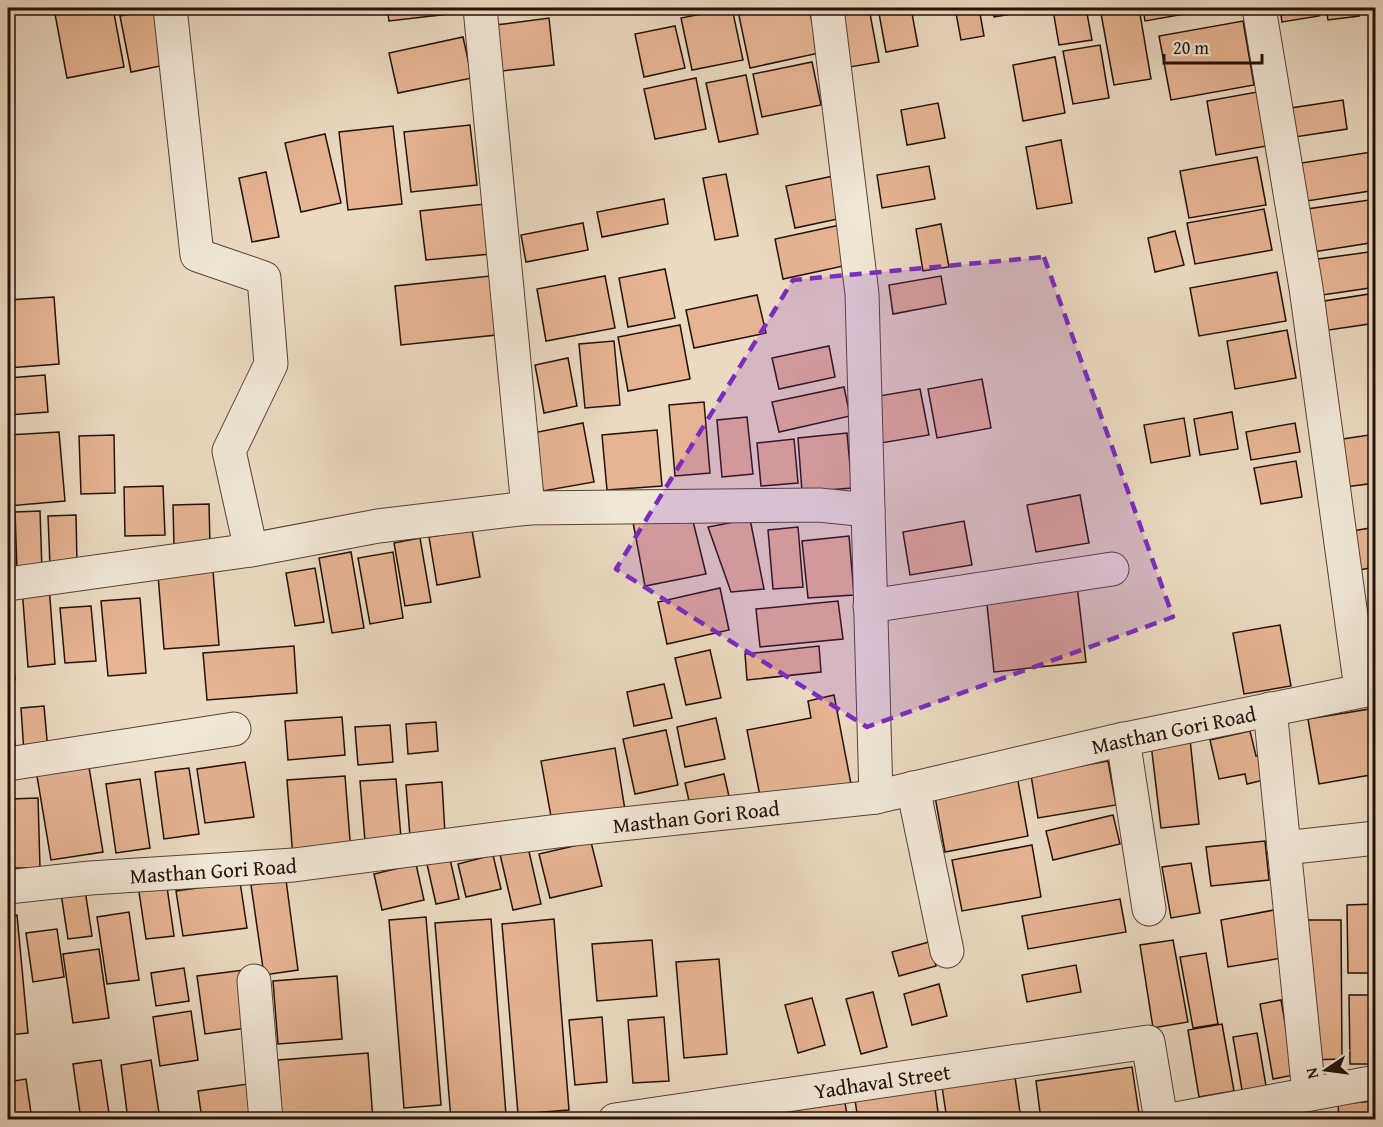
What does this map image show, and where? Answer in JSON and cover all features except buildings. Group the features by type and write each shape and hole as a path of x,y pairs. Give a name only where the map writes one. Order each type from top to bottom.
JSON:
{"street":[{"path":"170,8 197,255 264,278 271,364 229,451 251,550"},
{"path":"480,8 528,508"},
{"path":"828,8 862,294 876,797"},
{"path":"1259,8 1306,288 1368,689"},
{"path":"8,584 251,550 378,526 528,508 819,505 868,510"},
{"path":"870,606 1112,569"},
{"name":"Masthan Gori Road","path":"8,887 90,878 294,865 566,830 876,797 1123,739 1368,689"},
{"path":"1270,709 1309,1094"},
{"path":"8,764 234,729"},
{"path":"1123,739 1149,909"},
{"path":"913,788 947,951"},
{"path":"1284,848 1376,838"},
{"path":"254,981 266,1119"},
{"name":"Yadhaval Street","path":"615,1119 1148,1042 1161,1119"},
{"path":"1170,1119 1376,1082"}],"highlighted area":[{"path":"1044,257 1173,617 867,727 616,569 793,280"}]}
